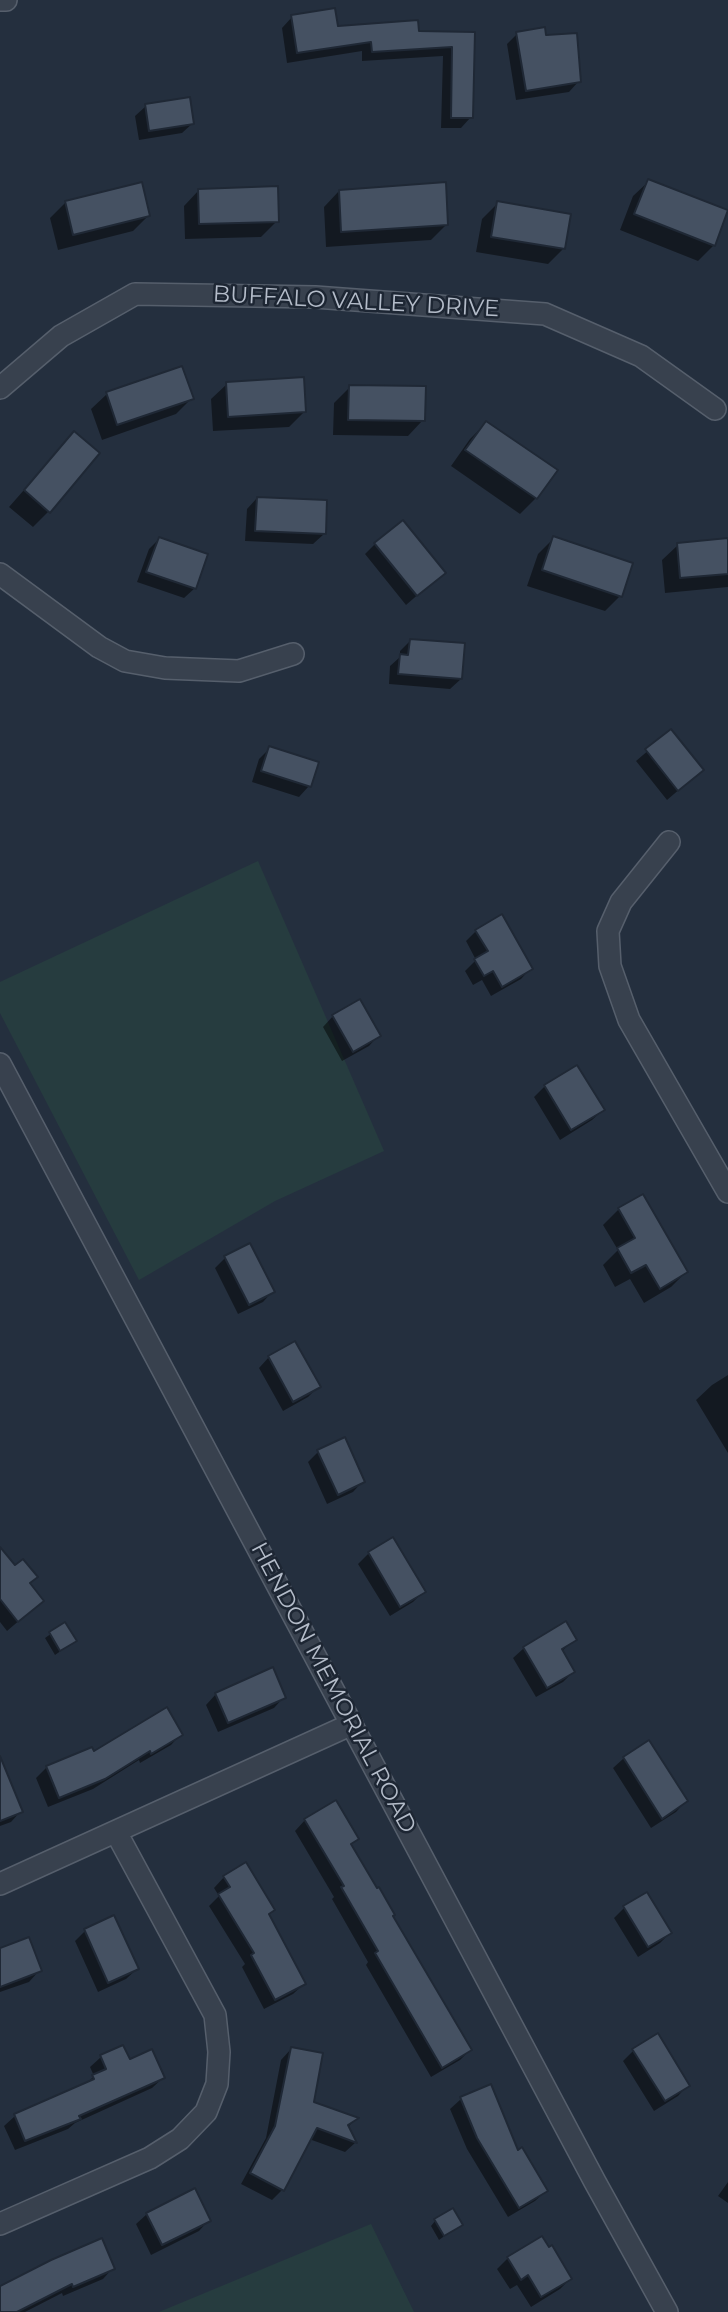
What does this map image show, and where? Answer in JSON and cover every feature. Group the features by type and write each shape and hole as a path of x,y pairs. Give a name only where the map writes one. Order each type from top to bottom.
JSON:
{"street":[{"path":"0,1 6,0"},
{"name":"BUFFALO VALLEY DRIVE","path":"0,388 61,336 135,294 302,296 545,314 641,356 715,409"},
{"path":"0,574 99,647 125,661 165,668 239,671 293,654"},
{"path":"668,842 621,902 608,931 610,965 629,1020 728,1192"},
{"name":"HENDON MEMORIAL ROAD","path":"0,1064 595,2182 667,2312"},
{"path":"0,1884 352,1724"},
{"path":"0,2224 150,2158 170,2146 206,2112 217,2084 219,2052 215,2015 116,1832"}],"green space":[{"path":"258,861 384,1151 275,1201 139,1280 0,1013 0,982"},
{"path":"371,2224 414,2312 159,2312"}],"building":[{"path":"335,8 338,26 418,20 419,31 475,32 473,118 451,118 452,47 372,52 371,42 297,53 291,15"},
{"path":"545,27 546,35 577,33 581,82 526,91 516,32"},
{"path":"190,97 194,124 149,131 145,104"},
{"path":"648,179 728,210 715,246 634,214"},
{"path":"142,182 150,216 73,235 65,201"},
{"path":"446,182 448,225 341,232 339,190"},
{"path":"278,186 279,222 199,224 198,189"},
{"path":"497,201 571,214 565,249 491,237"},
{"path":"182,366 194,399 117,425 106,392"},
{"path":"304,377 306,412 228,417 226,382"},
{"path":"349,385 426,386 425,421 348,420"},
{"path":"486,421 558,470 537,499 465,450"},
{"path":"74,431 100,453 50,513 24,490"},
{"path":"257,497 327,500 326,534 255,531"},
{"path":"403,520 446,573 417,596 374,543"},
{"path":"553,536 633,563 622,597 542,570"},
{"path":"159,537 208,554 196,589 146,572"},
{"path":"728,538 728,574 680,578 677,543"},
{"path":"410,639 465,643 462,679 398,674 400,654 408,655"},
{"path":"671,729 704,770 678,791 645,749"},
{"path":"269,746 319,762 311,787 261,771"},
{"path":"502,914 533,969 502,987 493,971 484,976 474,959 488,951 475,930"},
{"path":"360,999 381,1036 353,1052 332,1015"},
{"path":"577,1065 605,1110 571,1130 544,1085"},
{"path":"643,1194 688,1272 660,1289 646,1265 631,1273 617,1248 635,1238 618,1208"},
{"path":"250,1243 275,1292 249,1305 224,1256"},
{"path":"295,1341 321,1387 293,1402 268,1356"},
{"path":"345,1437 365,1482 338,1495 317,1450"},
{"path":"393,1537 426,1592 400,1607 368,1552"},
{"path":"0,1547 15,1565 23,1559 38,1577 30,1583 44,1601 18,1622 0,1599"},
{"path":"566,1621 577,1640 562,1649 575,1672 547,1688 523,1647"},
{"path":"65,1622 77,1641 60,1651 49,1632"},
{"path":"273,1667 286,1698 228,1723 215,1693"},
{"path":"167,1707 183,1735 151,1754 150,1751 105,1779 59,1798 46,1766 92,1747 94,1751"},
{"path":"649,1740 688,1801 662,1819 623,1757"},
{"path":"0,1756 23,1812 0,1821"},
{"path":"336,1800 359,1839 351,1844 377,1888 379,1887 395,1915 393,1916 472,2050 442,2068 375,1953 378,1951 341,1887 344,1886 304,1819"},
{"path":"246,1862 275,1910 269,1914 306,1984 275,2000 251,1955 254,1953 218,1894 230,1887 223,1876"},
{"path":"647,1892 672,1933 648,1947 623,1906"},
{"path":"114,1915 139,1969 108,1983 84,1929"},
{"path":"29,1937 42,1971 0,1987 0,1948"},
{"path":"658,2033 690,2086 665,2101 632,2049"},
{"path":"123,2045 130,2059 152,2049 165,2078 79,2116 81,2119 25,2141 14,2114 94,2079 92,2075 106,2069 100,2055"},
{"path":"291,2047 323,2053 314,2102 359,2118 348,2125 357,2143 317,2128 284,2191 250,2173 275,2126"},
{"path":"491,2084 518,2150 522,2147 548,2191 519,2208 477,2138 460,2097"},
{"path":"195,2188 211,2221 162,2245 146,2213"},
{"path":"453,2208 463,2225 444,2236 434,2219"},
{"path":"542,2236 549,2247 552,2245 572,2279 541,2297 528,2275 521,2280 507,2257"},
{"path":"102,2238 115,2269 73,2287 72,2284 17,2312 0,2312 0,2286"}]}
